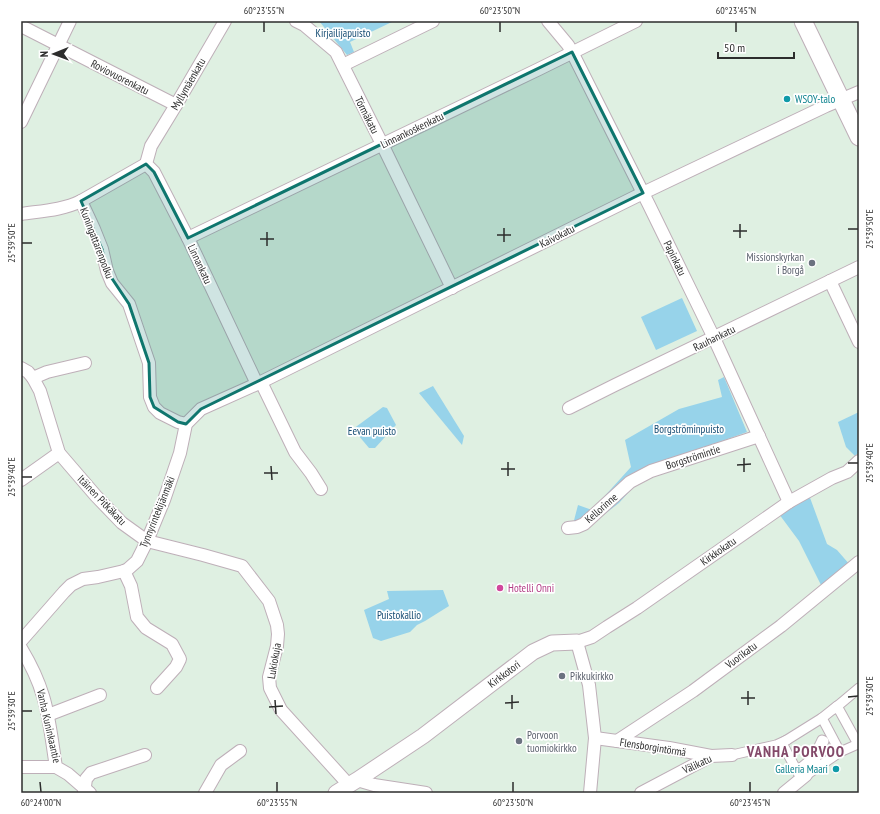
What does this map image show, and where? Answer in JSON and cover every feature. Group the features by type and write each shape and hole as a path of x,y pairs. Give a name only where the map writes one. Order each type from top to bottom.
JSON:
{"main road":[{"path":"803,21 859,137"}],"street":[{"path":"21,122 70,21"},
{"name":"Myllymäenkatu","path":"146,164 151,146 225,21"},
{"name":"Törmäkatu","path":"296,21 336,52 452,288"},
{"path":"343,65 433,21"},
{"name":"Papinkatu","path":"548,21 572,52 643,193 714,338 789,502"},
{"name":"Linnankoskenkatu","path":"188,238 636,21"},
{"name":"Roviovuorenkatu","path":"21,26 176,106"},
{"name":"Kaivokatu","path":"259,383 643,193 859,92"},
{"path":"21,214 72,206 146,164"},
{"name":"Linnankatu","path":"146,164 154,172 295,452 321,489"},
{"name":"Kuningattarenpolku","path":"81,201 102,249 107,271 112,283 130,304 149,363 150,397 154,407 160,413 178,422 186,424"},
{"name":"Rauhankatu","path":"569,408 859,267"},
{"path":"830,281 859,342"},
{"path":"33,378 53,370 85,364"},
{"name":"Itäinen Pitkäkatu","path":"21,368 28,372 33,378 40,391 59,453 122,524 147,541 242,566"},
{"path":"186,424 201,409 259,383"},
{"name":"Tynnyrintekijänmäki","path":"21,641 71,585 83,579 124,571 137,561 164,500 180,453 186,424"},
{"name":"Borgströmintie","path":"630,482 651,471 759,436"},
{"path":"21,480 59,453"},
{"name":"Kirkkokatu","path":"577,642 592,637 631,612 789,502 832,478 846,472 859,461"},
{"name":"Kellorinne","path":"568,528 584,524 630,482"},
{"name":"Vuorikatu","path":"617,741 693,691 775,630 859,562"},
{"name":"Lukiokuja","path":"242,566 269,601 277,625 277,646 269,676 270,688 281,710 344,780 353,783"},
{"path":"124,571 131,586 137,617 146,628 172,644 180,659 176,667 157,688"},
{"path":"577,642 590,685 595,738 590,793"},
{"name":"Kirkkotori","path":"336,793 423,736 533,652 552,644 577,642"},
{"name":"Vanha Kuninkaantie","path":"21,648 35,674 43,696 48,715 56,767 68,774 86,792"},
{"path":"784,793 802,778 840,752 858,743 837,706 859,688"},
{"path":"48,715 100,696"},
{"name":"Välikatu","path":"641,793 710,756 732,754 782,743 822,718 837,706"},
{"path":"822,718 840,752"},
{"name":"Flensborgintörmä","path":"595,738 669,748 710,756"},
{"path":"782,743 797,771 814,757 822,740 824,741 816,758 798,773 802,778"},
{"path":"205,793 221,765 240,751"},
{"path":"86,792 86,779 91,773 145,755"},
{"path":"21,767 56,767"},
{"path":"353,783 426,793"}],"highlighted area":[{"path":"572,52 643,193 201,409 186,424 178,422 154,407 150,397 149,363 129,304 107,271 102,249 81,201 146,164 154,172 188,238"}],"green space":[{"name":"Kirjailijapuisto","path":"319,21 394,21 350,42 354,52 347,55"},
{"path":"682,298 697,331 656,350 641,317"},
{"name":"Borgströminpuisto","path":"724,377 747,432 633,473 636,484 619,503 597,520 571,532 578,505 592,510 631,467 625,440 679,409 722,397 718,380"},
{"path":"433,386 464,436 462,445 419,393"},
{"name":"Eevan puisto","path":"383,407 387,408 396,425 375,448 369,448 353,429"},
{"path":"859,412 859,452 855,456 846,447 838,422"},
{"path":"809,495 827,544 837,550 850,565 822,587 799,541 779,514"},
{"name":"Puistokallio","path":"443,590 449,606 417,625 410,632 381,641 373,638 364,610 389,599 387,591"}],"place":[{"name":"WSOY-talo","path":"787,99"},
{"name":"Missionskyrkan i Borgå","path":"812,263"},
{"name":"Hotelli Onni","path":"500,588"},
{"name":"Pikkukirkko","path":"562,676"},
{"name":"Porvoon tuomiokirkko","path":"519,741"},
{"name":"Galleria Maari","path":"836,769"}],"district":[{"name":"VANHA PORVOO","path":"796,752"}]}
